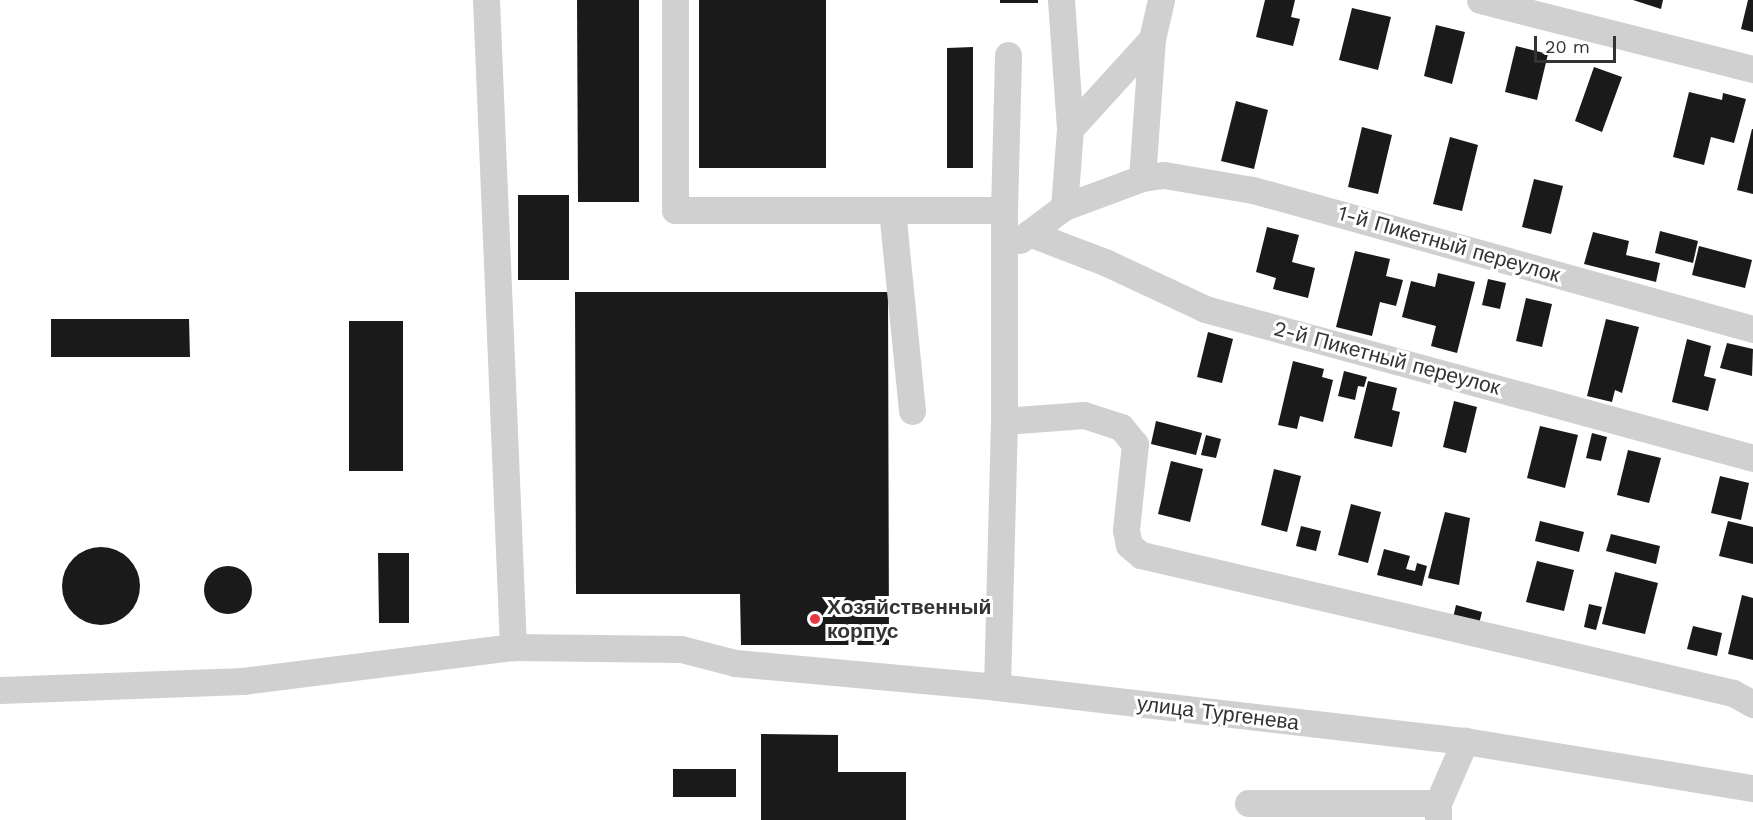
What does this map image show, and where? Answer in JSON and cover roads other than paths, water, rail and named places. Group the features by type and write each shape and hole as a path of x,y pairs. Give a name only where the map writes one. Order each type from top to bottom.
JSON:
{"street":[{"path":"486,0 513,647"},
{"path":"675,0 675,210 1004,210"},
{"path":"1061,0 1070,129 1064,207"},
{"path":"1142,178 1152,39 1161,0"},
{"path":"1480,0 1753,69"},
{"path":"1070,129 1152,39"},
{"path":"997,687 1004,421 1004,210 1008,55"},
{"name":"1-й Пикетный переулок","path":"1005,252 1064,207 1142,178 1164,175 1253,190 1753,329"},
{"path":"892,210 912,411"},
{"name":"2-й Пикетный переулок","path":"1029,233 1205,309 1753,458"},
{"path":"1004,421 1084,415 1122,427 1135,444 1126,530 1129,545 1141,555 1733,693 1753,704"},
{"name":"улица Тургенева","path":"0,690 243,681 513,647 681,650 735,663 997,687 1466,741 1753,788"},
{"path":"1248,803 1438,812 1466,741"}],"place":[{"name":"Хозяйственный корпус","path":"815,619"}]}
